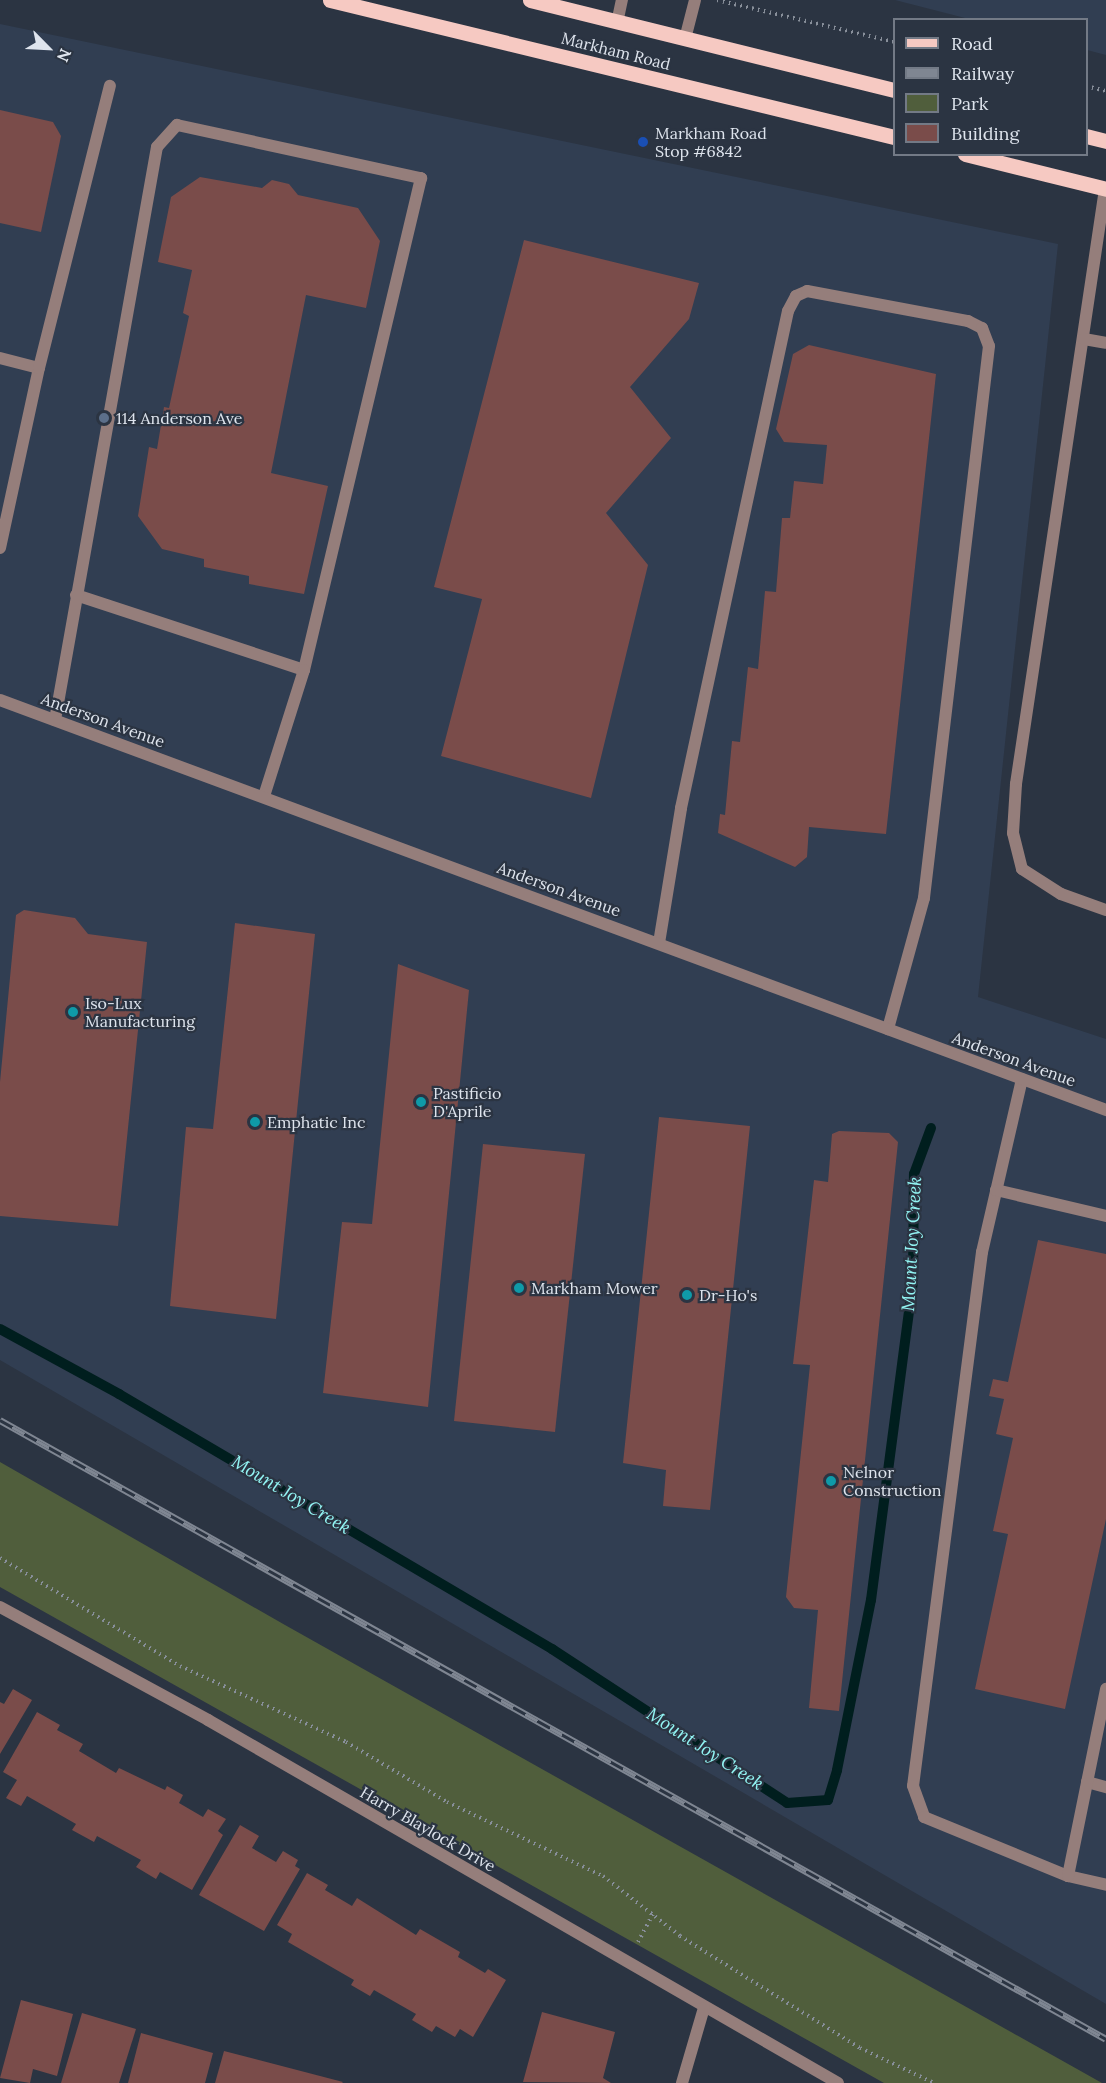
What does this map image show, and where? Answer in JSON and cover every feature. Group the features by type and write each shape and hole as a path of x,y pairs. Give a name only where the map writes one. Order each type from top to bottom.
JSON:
{"main road":[{"name":"Markham Road","path":"330,0 893,137"},
{"name":"Markham Road","path":"530,0 893,90"},
{"path":"1088,136 1106,141"},
{"path":"973,156 1105,189"}],"street":[{"path":"617,23 622,0"},
{"path":"685,39 695,0"},
{"path":"0,548 39,368 110,86"},
{"path":"55,720 157,147 177,126 421,178 304,670 264,796"},
{"path":"1105,189 1017,784 1012,833 1022,869 1061,894 1106,910"},
{"path":"660,943 681,808 788,311 796,296 807,291 968,321 982,328 989,345 924,898 888,1029"},
{"path":"1084,339 1106,343"},
{"path":"0,358 39,368"},
{"path":"76,595 304,670"},
{"name":"Anderson Avenue","path":"0,700 1106,1110"},
{"path":"1022,1079 982,1252 913,1786 924,1817 1068,1876 1106,1885"},
{"path":"996,1190 1106,1216"},
{"name":"Harry Blaylock Drive","path":"0,1607 208,1720 704,2008 838,2083"},
{"path":"1068,1876 1105,1694"},
{"path":"1087,1782 1106,1787"},
{"path":"682,2083 704,2008"}],"path":[{"path":"715,0 893,42"},
{"path":"1088,86 1106,91"},
{"path":"0,1558 180,1666 346,1742 447,1802 603,1876 680,1936 860,2048 934,2083"}],"shaded area":[{"path":"895,0 1106,0 1106,55 1088,50 1088,18 965,18"},
{"path":"0,24 1058,244 978,997 1106,1039 1106,2004 0,1360"}],"green space":[{"path":"0,1462 285,1625 1102,2083 884,2083 0,1587"}],"building":[{"path":"0,110 53,122 61,136 41,232 0,223"},
{"path":"200,177 262,188 272,180 289,184 298,195 358,208 380,241 366,308 306,295 271,473 328,486 304,594 249,584 249,576 204,567 204,559 162,549 138,516 149,447 157,449 164,407 169,408 189,316 183,313 192,270 158,262 171,197"},
{"path":"524,240 699,283 689,319 630,387 671,438 606,513 648,565 591,798 441,756 482,599 434,587"},
{"path":"809,345 936,374 886,834 809,827 807,857 795,867 718,833 720,814 725,815 732,741 740,742 748,667 758,669 765,591 776,592 782,518 790,518 794,481 823,484 827,445 784,442 776,429 793,354"},
{"name":"Iso-Lux Manufacturing","path":"24,910 75,918 88,934 147,942 118,1226 0,1216 0,1082 16,915"},
{"name":"Emphatic Inc","path":"235,923 315,934 276,1319 170,1306 186,1127 213,1129"},
{"name":"Pastificio D'Aprile","path":"398,964 469,990 428,1407 323,1393 342,1222 372,1224"},
{"name":"Dr-Ho's","path":"659,1117 750,1126 710,1510 663,1506 666,1470 623,1463"},
{"name":"Nelnor Construction","path":"839,1131 889,1133 898,1142 839,1711 809,1708 818,1610 794,1608 786,1597 810,1365 793,1364 814,1180 828,1182 832,1134"},
{"name":"Markham Mower","path":"483,1144 585,1154 555,1432 454,1421"},
{"path":"1038,1240 1106,1254 1106,1519 1065,1709 975,1689 1008,1534 993,1531 1013,1438 996,1434 1004,1399 989,1396 993,1379 1008,1382"},
{"path":"13,1689 32,1700 0,1754 0,1702 4,1704"},
{"path":"37,1712 60,1725 57,1730 83,1744 79,1751 116,1773 119,1768 165,1790 167,1786 183,1795 179,1803 203,1817 208,1809 226,1819 218,1831 223,1835 192,1890 160,1872 156,1879 136,1867 141,1860 97,1836 94,1842 72,1830 76,1824 27,1796 21,1806 6,1798 17,1780 3,1772"},
{"path":"240,1825 259,1836 252,1848 276,1862 283,1851 298,1860 295,1866 300,1869 264,1931 199,1895"},
{"path":"307,1873 328,1885 325,1890 352,1906 357,1898 416,1935 420,1929 460,1952 458,1957 485,1973 488,1969 506,1980 473,2037 460,2029 455,2037 436,2026 432,2032 412,2020 416,2014 374,1990 370,1996 351,1985 354,1980 288,1942 292,1934 277,1925"},
{"path":"21,2000 73,2014 57,2076 33,2069 30,2083 0,2078"},
{"path":"542,2012 615,2032 603,2078 611,2083 523,2082"},
{"path":"82,2013 136,2029 119,2083 61,2083"},
{"path":"141,2033 213,2053 205,2083 128,2083"},
{"path":"224,2051 343,2082 215,2083"}],"waterway":[{"name":"Mount Joy Creek","path":"0,1329 119,1394 552,1649 787,1803 828,1800 837,1770 871,1600 913,1281 914,1174 931,1128"}],"railway":[{"path":"0,1420 1106,2039"}],"place":[{"name":"Markham Road Stop #6842","path":"643,142"},
{"name":"114 Anderson Ave","path":"104,418"},
{"name":"Iso-Lux Manufacturing","path":"73,1012"},
{"name":"Pastificio D'Aprile","path":"421,1102"},
{"name":"Emphatic Inc","path":"255,1122"},
{"name":"Markham Mower","path":"519,1288"},
{"name":"Dr-Ho's","path":"687,1295"},
{"name":"Nelnor Construction","path":"831,1481"}]}
